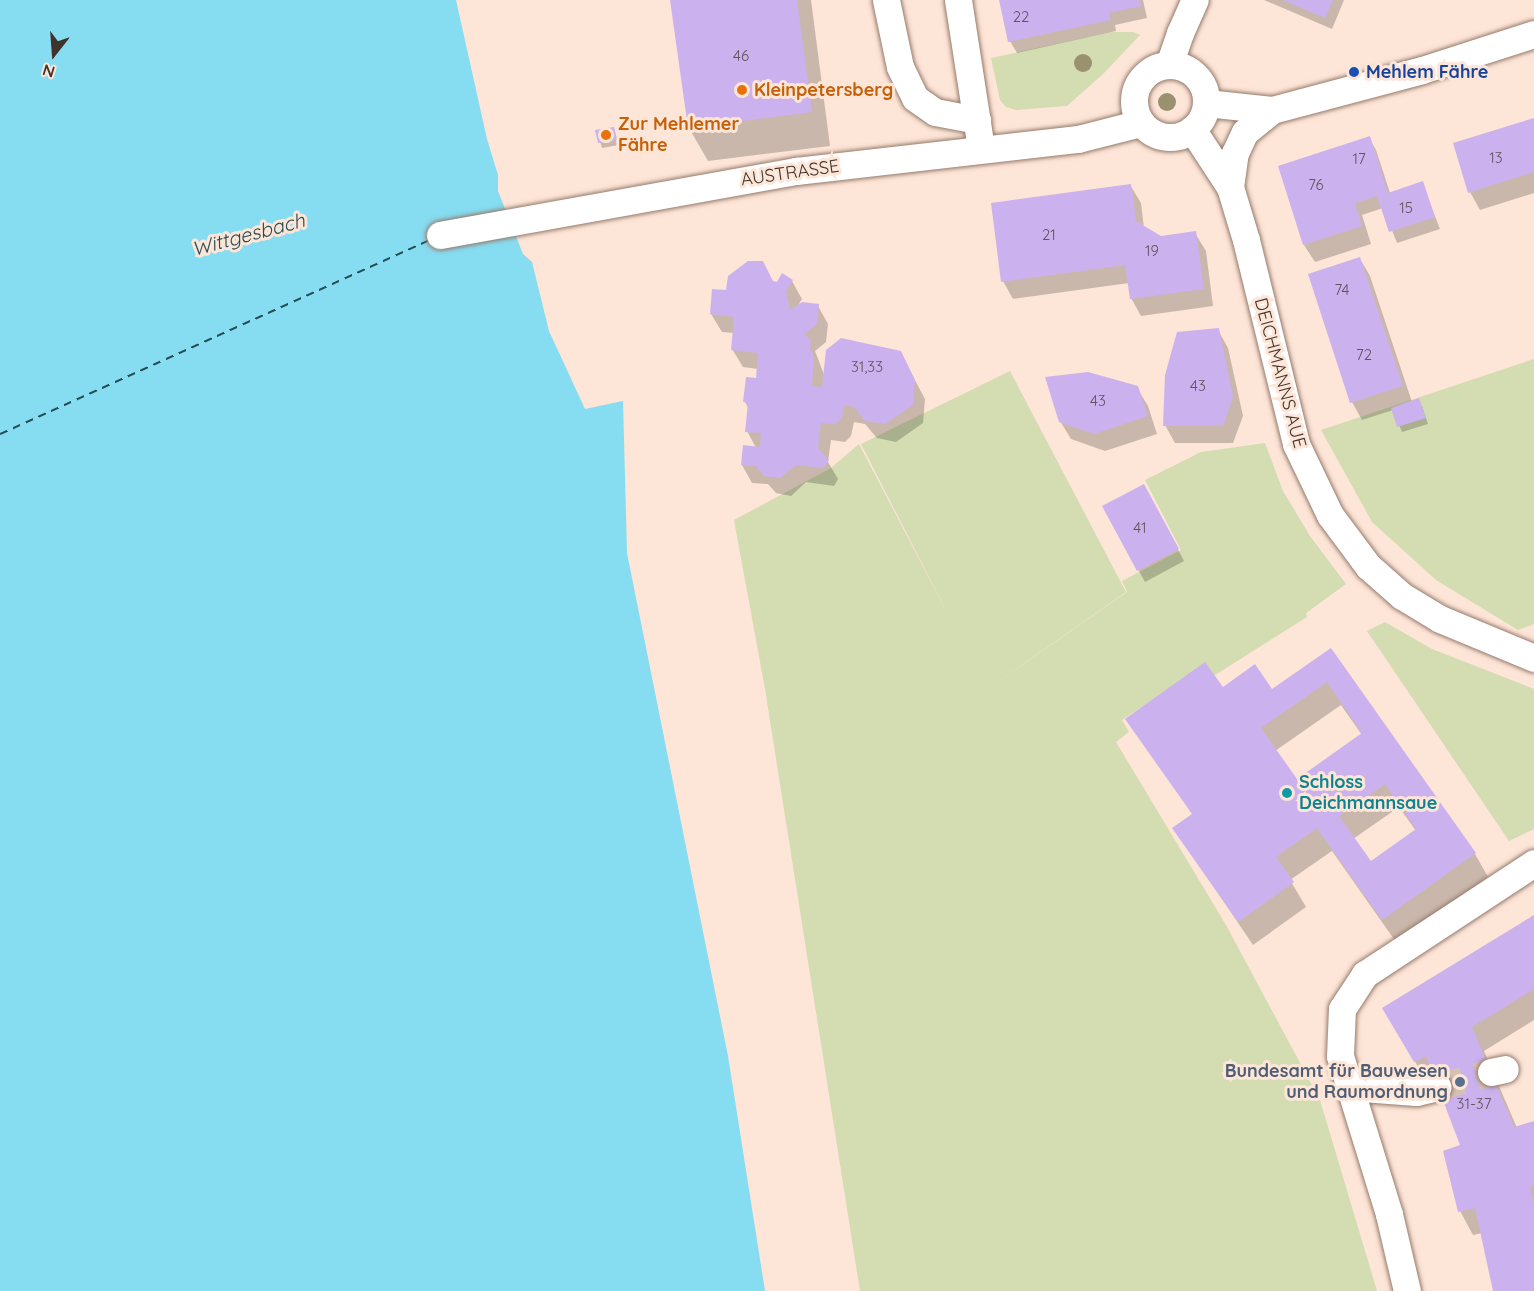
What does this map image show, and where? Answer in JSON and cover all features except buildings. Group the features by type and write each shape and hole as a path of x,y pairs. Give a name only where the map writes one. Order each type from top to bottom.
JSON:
{"street":[{"path":"886,0 900,67 915,98 935,112 977,120"},
{"path":"958,0 981,149"},
{"path":"1169,64 1195,0"},
{"path":"1206,103 1272,111 1422,70 1534,34"},
{"path":"1169,64 1182,66 1198,79 1206,103 1202,118 1192,129 1176,136 1163,136 1141,123 1133,102 1139,82 1153,69 1169,64"},
{"path":"1230,187 1235,153 1245,132 1272,111"},
{"name":"AUSTRASSE","path":"440,235 796,171 1078,139 1141,123"},
{"name":"DEICHMANNS AUE","path":"1192,129 1230,187 1246,240 1296,444 1330,515 1368,566 1402,596 1440,619 1534,658"},
{"path":"1407,1291 1389,1214 1340,1056 1342,1009 1365,974 1534,863"},
{"path":"1349,1087 1416,1092 1437,1087"}],"green space":[{"path":"1111,32 1133,32 1140,35 1103,74 1067,106 1016,110 1006,107 1000,100 991,58"},
{"path":"1534,359 1534,624 1518,630 1436,580 1372,522 1321,430"},
{"path":"1010,371 1126,592 986,690 1127,592 1122,581 1181,550 1145,480 1201,452 1265,443 1283,491 1310,536 1346,584 1306,613 1307,617 1212,677 1204,667 1122,720 1129,732 1116,742 1226,925 1320,1100 1377,1291 860,1291 765,689 734,520 831,468 859,444 953,624 861,444"},
{"path":"1385,622 1432,649 1534,689 1534,829 1509,841 1367,631"}],"water":[{"name":"Wittgesbach","path":"0,0 456,0 487,139 498,175 498,191 523,254 532,262 549,331 585,409 623,401 627,553 728,1056 765,1291 0,1291"}],"ferry route":[{"path":"0,434 429,240"}],"tunnel":[{"path":"1437,1087 1491,1072"}],"place":[{"name":"Mehlem Fähre","path":"1354,72"},
{"name":"Kleinpetersberg","path":"742,90"},
{"name":"Zur Mehlemer Fähre","path":"606,135"},
{"name":"Schloss Deichmannsaue","path":"1287,793"},
{"name":"Bundesamt für Bauwesen und Raumordnung","path":"1460,1082"}]}
